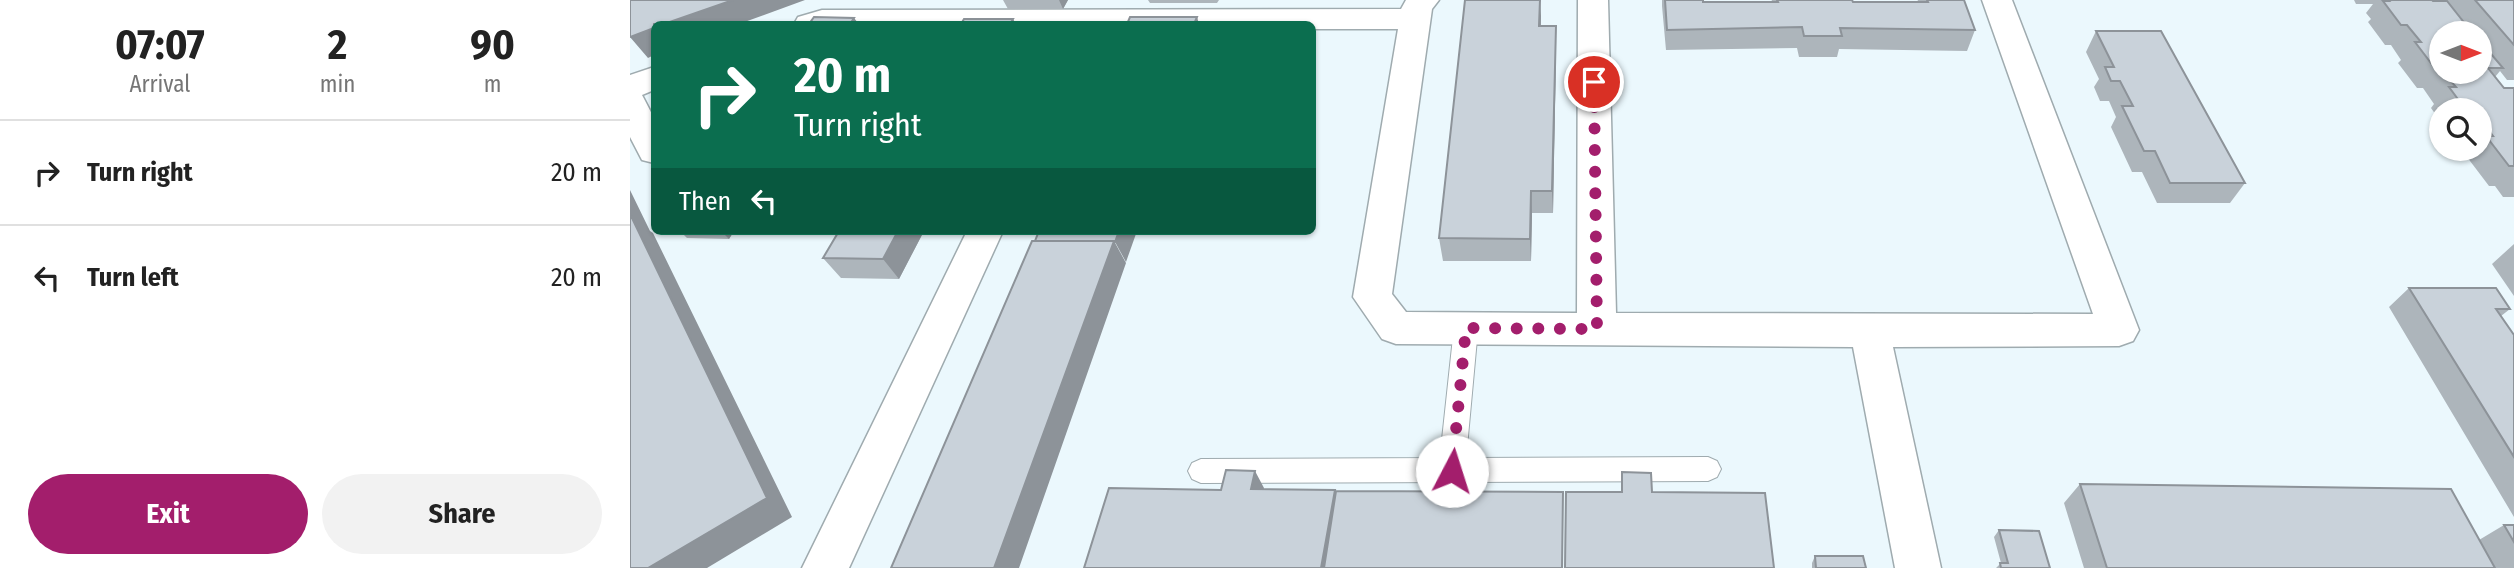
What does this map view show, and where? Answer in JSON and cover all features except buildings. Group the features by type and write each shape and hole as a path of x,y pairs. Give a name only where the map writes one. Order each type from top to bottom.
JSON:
{"street":[{"path":"1593,0 1597,329"},
{"path":"1110,21 1419,9 1372,297 1396,328 2119,330 1997,0"},
{"path":"819,21 953,21"},
{"path":"630,87 651,79"},
{"path":"630,102 651,145"},
{"path":"825,568 983,235"},
{"path":"1870,331 1918,568"}],"lane":[{"path":"1452,471 1466,328"},
{"path":"1201,471 1708,469"}],"route":[{"path":"1452,471 1466,328 1597,329 1594,82"}]}
